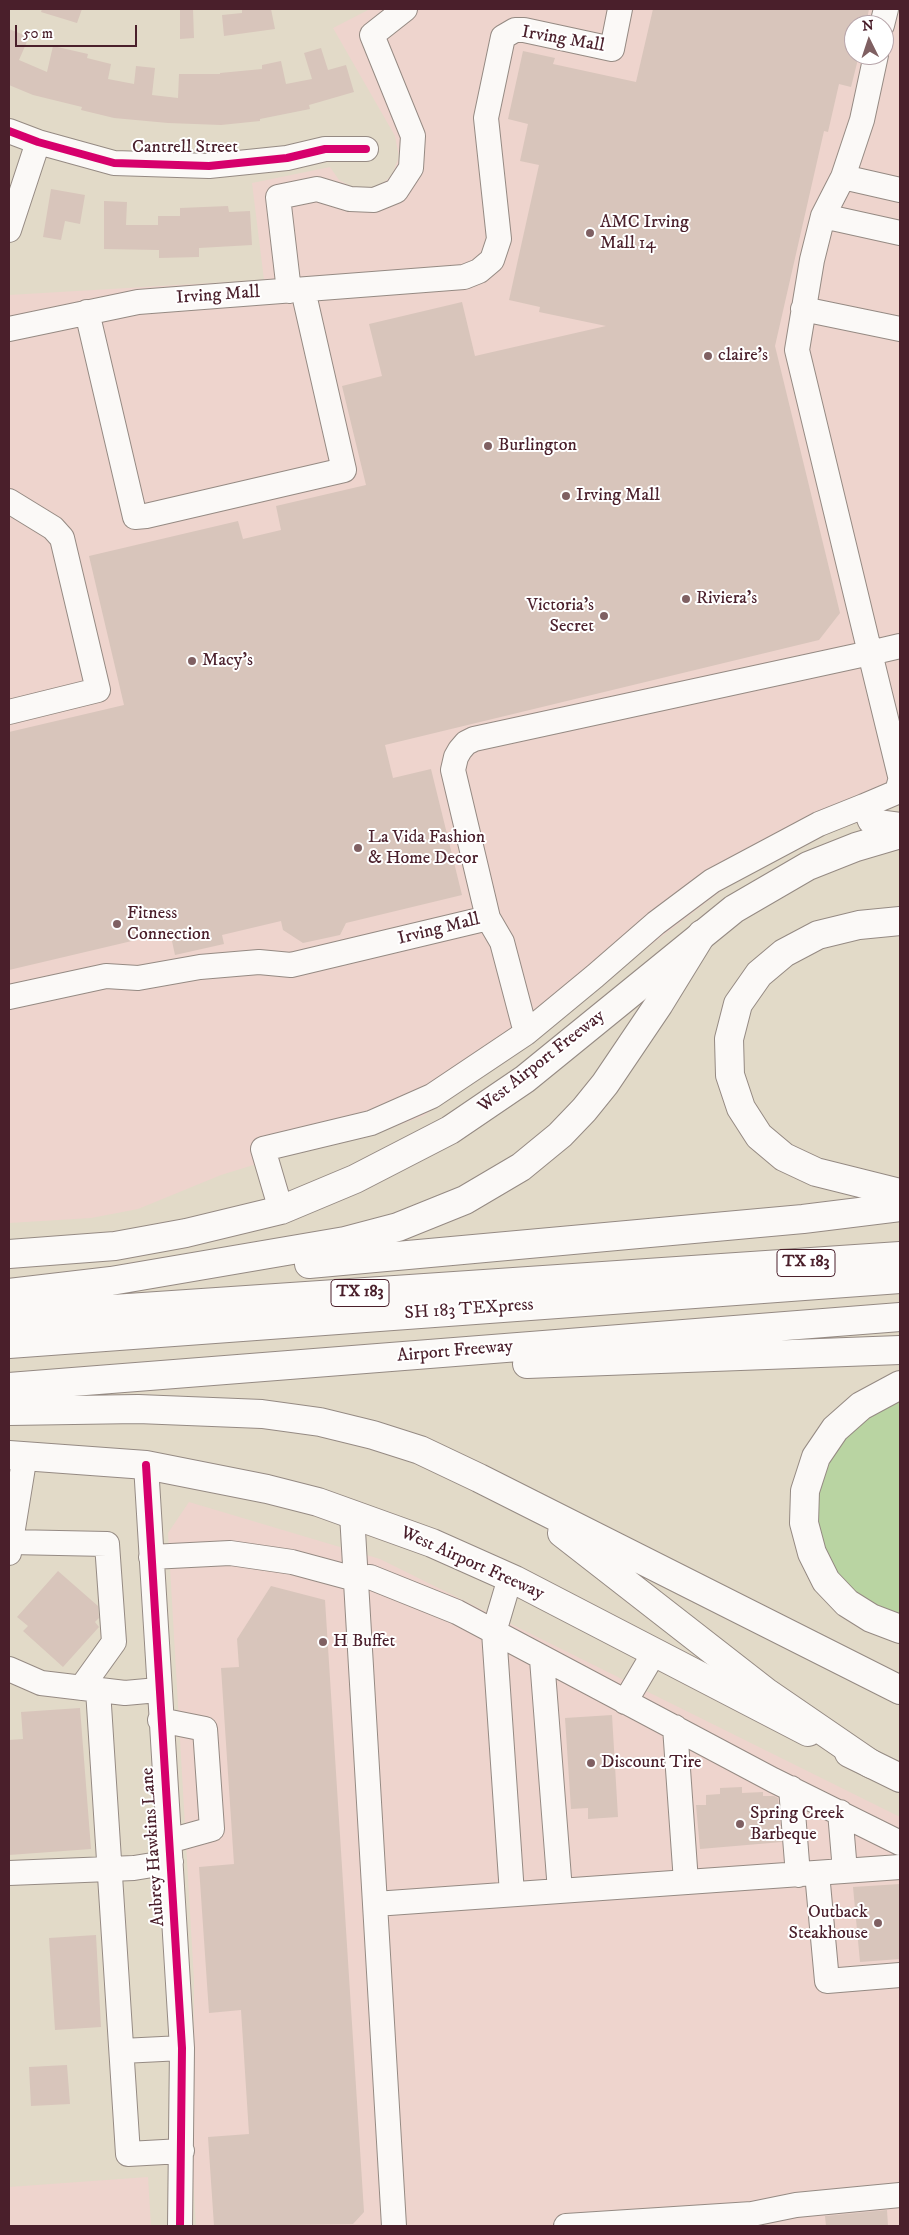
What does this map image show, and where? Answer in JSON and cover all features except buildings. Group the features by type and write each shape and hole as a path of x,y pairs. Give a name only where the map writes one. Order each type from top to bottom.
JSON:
{"main road":[{"name":"West Airport Freeway","path":"9,1254 115,1246 214,1227 281,1210 384,1165 442,1134 483,1109 547,1062 702,934 743,904 808,866 856,847 900,834"},
{"path":"900,921 859,925 818,935 784,953 759,974 738,1004 729,1039 730,1075 741,1108 759,1136 784,1157 816,1172 853,1183 900,1193"},
{"path":"9,1294 111,1280 345,1241 398,1227 466,1200 521,1166 560,1135 584,1110 605,1084 655,1010 702,934"},
{"path":"111,1280 804,1219 900,1207"},
{"name":"TX 183","path":"9,1316 900,1256"},
{"name":"SH 183 TEXpress","path":"9,1344 900,1279"},
{"name":"SH 183 TEXpress","path":"9,1358 900,1294"},
{"name":"Airport Freeway","path":"9,1387 900,1317"},
{"path":"377,1359 477,1366 900,1350"},
{"path":"900,1385 861,1406 835,1429 816,1456 805,1491 804,1523 812,1554 826,1581 847,1603 871,1618 900,1629"},
{"path":"9,1411 201,1410 262,1414 320,1422 373,1435 420,1450 479,1478 900,1690"},
{"name":"West Airport Freeway","path":"17,1455 146,1465 267,1489 352,1514 432,1543 510,1578 900,1778"},
{"path":"479,1478 560,1532 766,1692 871,1764"}],"street":[{"path":"87,312 135,517 344,470 296,291 278,197 317,189 350,199 374,200 396,191 411,168 414,136 372,35 405,9"},
{"name":"Irving Mall","path":"9,329 138,302 464,277 479,271 487,266 496,253 499,239 486,118 503,37 515,30 524,30 612,49 620,9"},
{"path":"874,65 862,120 843,177 824,216 812,260 797,350 900,776"},
{"name":"Cantrell Street","path":"9,132 38,142 114,162 209,166 287,158 324,150 366,149"},
{"path":"9,230 38,142"},
{"path":"843,177 900,190"},
{"path":"824,216 900,233"},
{"path":"803,310 900,329"},
{"path":"9,501 53,528 62,538 98,690 9,712"},
{"path":"870,653 900,646"},
{"name":"Irving Mall","path":"9,997 106,976 138,978 200,967 259,962 292,965 488,918 453,770 456,757 466,743 480,738 870,653"},
{"path":"281,1210 263,1149 371,1123 394,1115 440,1092 526,1033 656,922 712,881 819,824 897,792 900,780"},
{"path":"864,806 870,821 900,825"},
{"path":"488,918 502,942 526,1033"},
{"path":"17,1455 10,1547 107,1544 114,1642 90,1689 110,1869 128,2154 182,2152"},
{"name":"Aubrey Hawkins Lane","path":"146,1465 158,1690 182,2048 180,2226"},
{"path":"352,1514 394,2226"},
{"path":"151,1558 230,1553 292,1562 355,1579 370,1577 457,1612 542,1659 900,1843"},
{"path":"510,1578 494,1632 512,1894"},
{"path":"625,1702 654,1653"},
{"path":"542,1659 560,1891"},
{"path":"9,1669 41,1683 125,1693 158,1690"},
{"path":"9,1873 134,1868 212,1829 205,1729 160,1720"},
{"path":"675,1728 686,1882"},
{"path":"791,1788 826,1981 900,1975"},
{"path":"840,1812 845,1871"},
{"path":"375,1904 900,1868"},
{"path":"122,2051 182,2048"},
{"path":"566,2226 752,2214 796,2205 900,2195"}],"shaded area":[{"name":"Irving Mall","path":"370,9 900,9 900,802 835,827 743,874 631,960 537,1039 423,1116 377,1133 292,1153 221,1175 138,1209 91,1218 9,1223 9,295 264,280 252,183 330,167 339,180 350,186 368,189 382,184 392,175 399,157 395,136 333,28"},
{"path":"189,1502 380,1559 900,1817 900,2226 196,2226 193,2179 194,1981 168,1533"},
{"path":"148,2177 151,2226 9,2226 9,2187"}],"green space":[{"path":"900,1398 900,1618 863,1602 835,1576 817,1528 813,1501 823,1467 840,1443 873,1414"}],"cycle path":[{"path":"9,131 38,142 114,163 209,166 287,158 325,149 366,149"},
{"path":"146,1465 182,2048 180,2226"}],"place":[{"name":"AMC Irving Mall 14","path":"590,233"},
{"name":"claire's","path":"708,356"},
{"name":"Burlington","path":"488,446"},
{"name":"Irving Mall","path":"566,496"},
{"name":"Riviera's","path":"686,599"},
{"name":"Victoria's Secret","path":"604,616"},
{"name":"Macy's","path":"192,661"},
{"name":"La Vida Fashion & Home Decor","path":"358,848"},
{"name":"Fitness Connection","path":"117,924"},
{"name":"H Buffet","path":"323,1642"},
{"name":"Discount Tire","path":"591,1763"},
{"name":"Spring Creek Barbeque","path":"740,1824"},
{"name":"Outback Steakhouse","path":"878,1923"}]}
